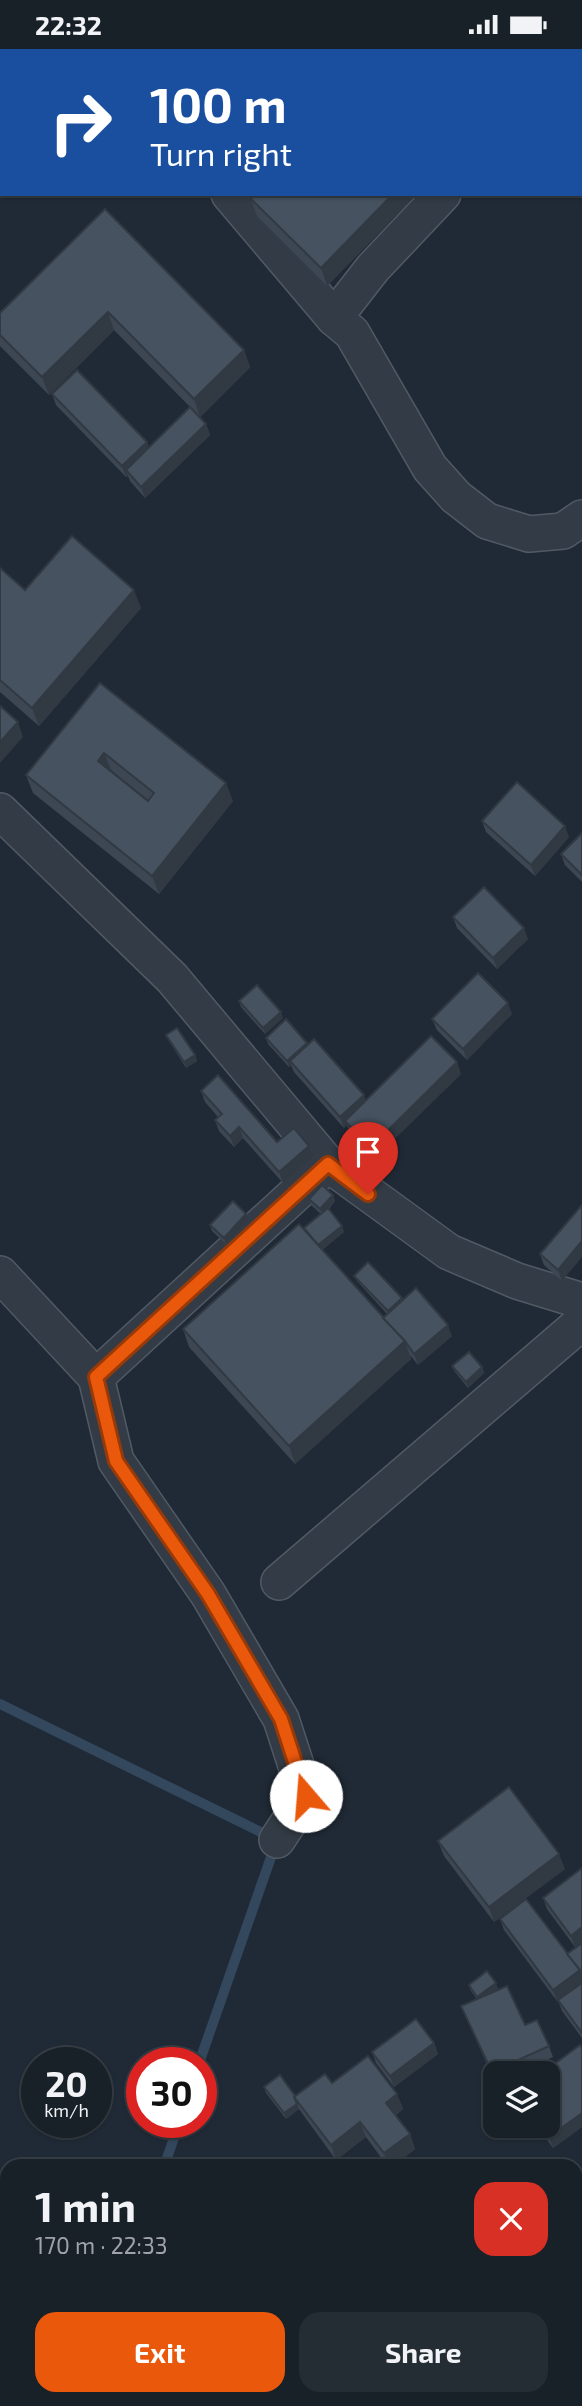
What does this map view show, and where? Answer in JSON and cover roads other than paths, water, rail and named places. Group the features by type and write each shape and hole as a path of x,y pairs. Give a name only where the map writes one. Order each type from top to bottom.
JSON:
{"street":[{"path":"231,196 334,318 352,333 430,468 456,497 487,521 528,534 563,531 582,518"},
{"path":"334,318 373,268 441,196"},
{"path":"0,811 172,978 328,1164 449,1252 517,1281 582,1301"},
{"path":"96,1377 328,1164"},
{"path":"0,1274 96,1377 116,1461 208,1594 281,1719 306,1796 277,1840"},
{"path":"279,1582 582,1322"}],"waterway":[{"path":"0,1704 277,1840 205,2047"},
{"path":"167,2159 174,2138"}]}
